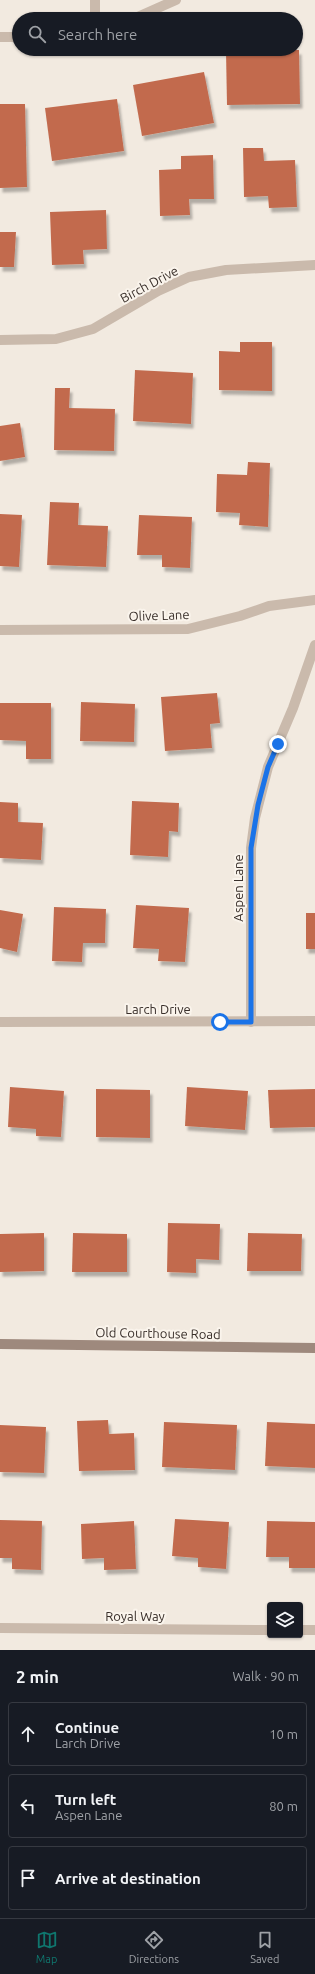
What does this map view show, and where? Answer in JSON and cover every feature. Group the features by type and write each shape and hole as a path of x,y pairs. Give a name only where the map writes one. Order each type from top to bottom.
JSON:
{"street":[{"path":"94,0 95,12"},
{"path":"149,12 176,0"},
{"path":"0,37 12,37"},
{"name":"Birch Drive","path":"0,340 56,339 93,329 158,291 189,277 226,270 315,264"},
{"name":"Olive Lane","path":"0,630 188,629 240,616 269,606 315,600"},
{"name":"Aspen Lane","path":"251,1022 251,848 255,818 268,767 293,708 315,645"},
{"name":"Larch Drive","path":"0,1022 315,1021"},
{"name":"Old Courthouse Road","path":"0,1344 315,1348"},
{"name":"Royal Way","path":"0,1628 267,1630"},
{"path":"303,1630 315,1630"}],"building":[{"path":"226,56 299,56 300,104 227,105"},
{"path":"204,72 214,123 142,136 133,85"},
{"path":"117,99 124,151 52,161 45,108"},
{"path":"0,104 25,104 27,187 0,188"},
{"path":"243,148 263,148 264,161 295,160 297,207 269,208 268,196 244,197"},
{"path":"213,155 214,199 189,199 190,215 160,216 159,170 181,169 181,156"},
{"path":"106,210 107,249 83,250 84,264 52,265 50,212"},
{"path":"0,232 16,232 14,267 0,267"},
{"path":"240,342 272,342 272,391 219,390 219,351 240,352"},
{"path":"135,370 193,373 191,424 133,421"},
{"path":"55,388 70,388 69,408 115,409 114,451 54,450"},
{"path":"20,423 25,457 0,461 0,426"},
{"path":"248,462 270,463 268,527 239,525 240,513 216,512 217,474 247,475"},
{"path":"50,502 79,503 78,525 108,526 106,567 47,565"},
{"path":"0,514 22,515 19,567 0,566"},
{"path":"139,515 192,517 190,568 162,567 162,555 137,555"},
{"path":"217,693 220,723 210,724 212,748 165,751 161,697"},
{"path":"81,702 135,704 134,742 80,741"},
{"path":"0,703 51,703 51,759 26,759 26,741 0,740"},
{"path":"132,801 179,803 178,832 169,831 168,857 130,855"},
{"path":"0,802 18,803 18,822 43,823 41,860 0,858"},
{"path":"136,905 189,908 185,962 158,961 159,949 133,948"},
{"path":"54,907 106,909 105,943 83,943 82,962 52,961"},
{"path":"0,910 23,914 17,952 0,948"},
{"path":"306,913 315,913 315,949 306,949"},
{"path":"10,1087 64,1091 61,1137 36,1136 36,1129 8,1127"},
{"path":"187,1087 248,1091 245,1130 185,1126"},
{"path":"96,1089 150,1090 150,1138 96,1137"},
{"path":"315,1089 315,1127 270,1128 268,1090"},
{"path":"168,1223 220,1224 219,1260 196,1259 196,1273 167,1272"},
{"path":"44,1233 44,1271 0,1272 0,1234"},
{"path":"73,1233 127,1234 127,1272 72,1272"},
{"path":"248,1233 302,1234 301,1271 247,1271"},
{"path":"108,1420 109,1434 134,1433 135,1470 79,1471 77,1421"},
{"path":"164,1422 237,1425 235,1470 162,1467"},
{"path":"267,1422 315,1424 315,1468 265,1466"},
{"path":"0,1425 46,1427 44,1473 0,1472"},
{"path":"175,1519 229,1522 226,1569 198,1567 198,1558 172,1556"},
{"path":"0,1520 42,1521 41,1570 12,1569 12,1558 0,1558"},
{"path":"134,1521 136,1569 104,1570 104,1558 82,1559 81,1524"},
{"path":"267,1521 315,1522 315,1568 289,1568 289,1557 266,1557"}],"route":[{"path":"220,1022 251,1022 251,848 258,805 268,767 278,744"}]}
